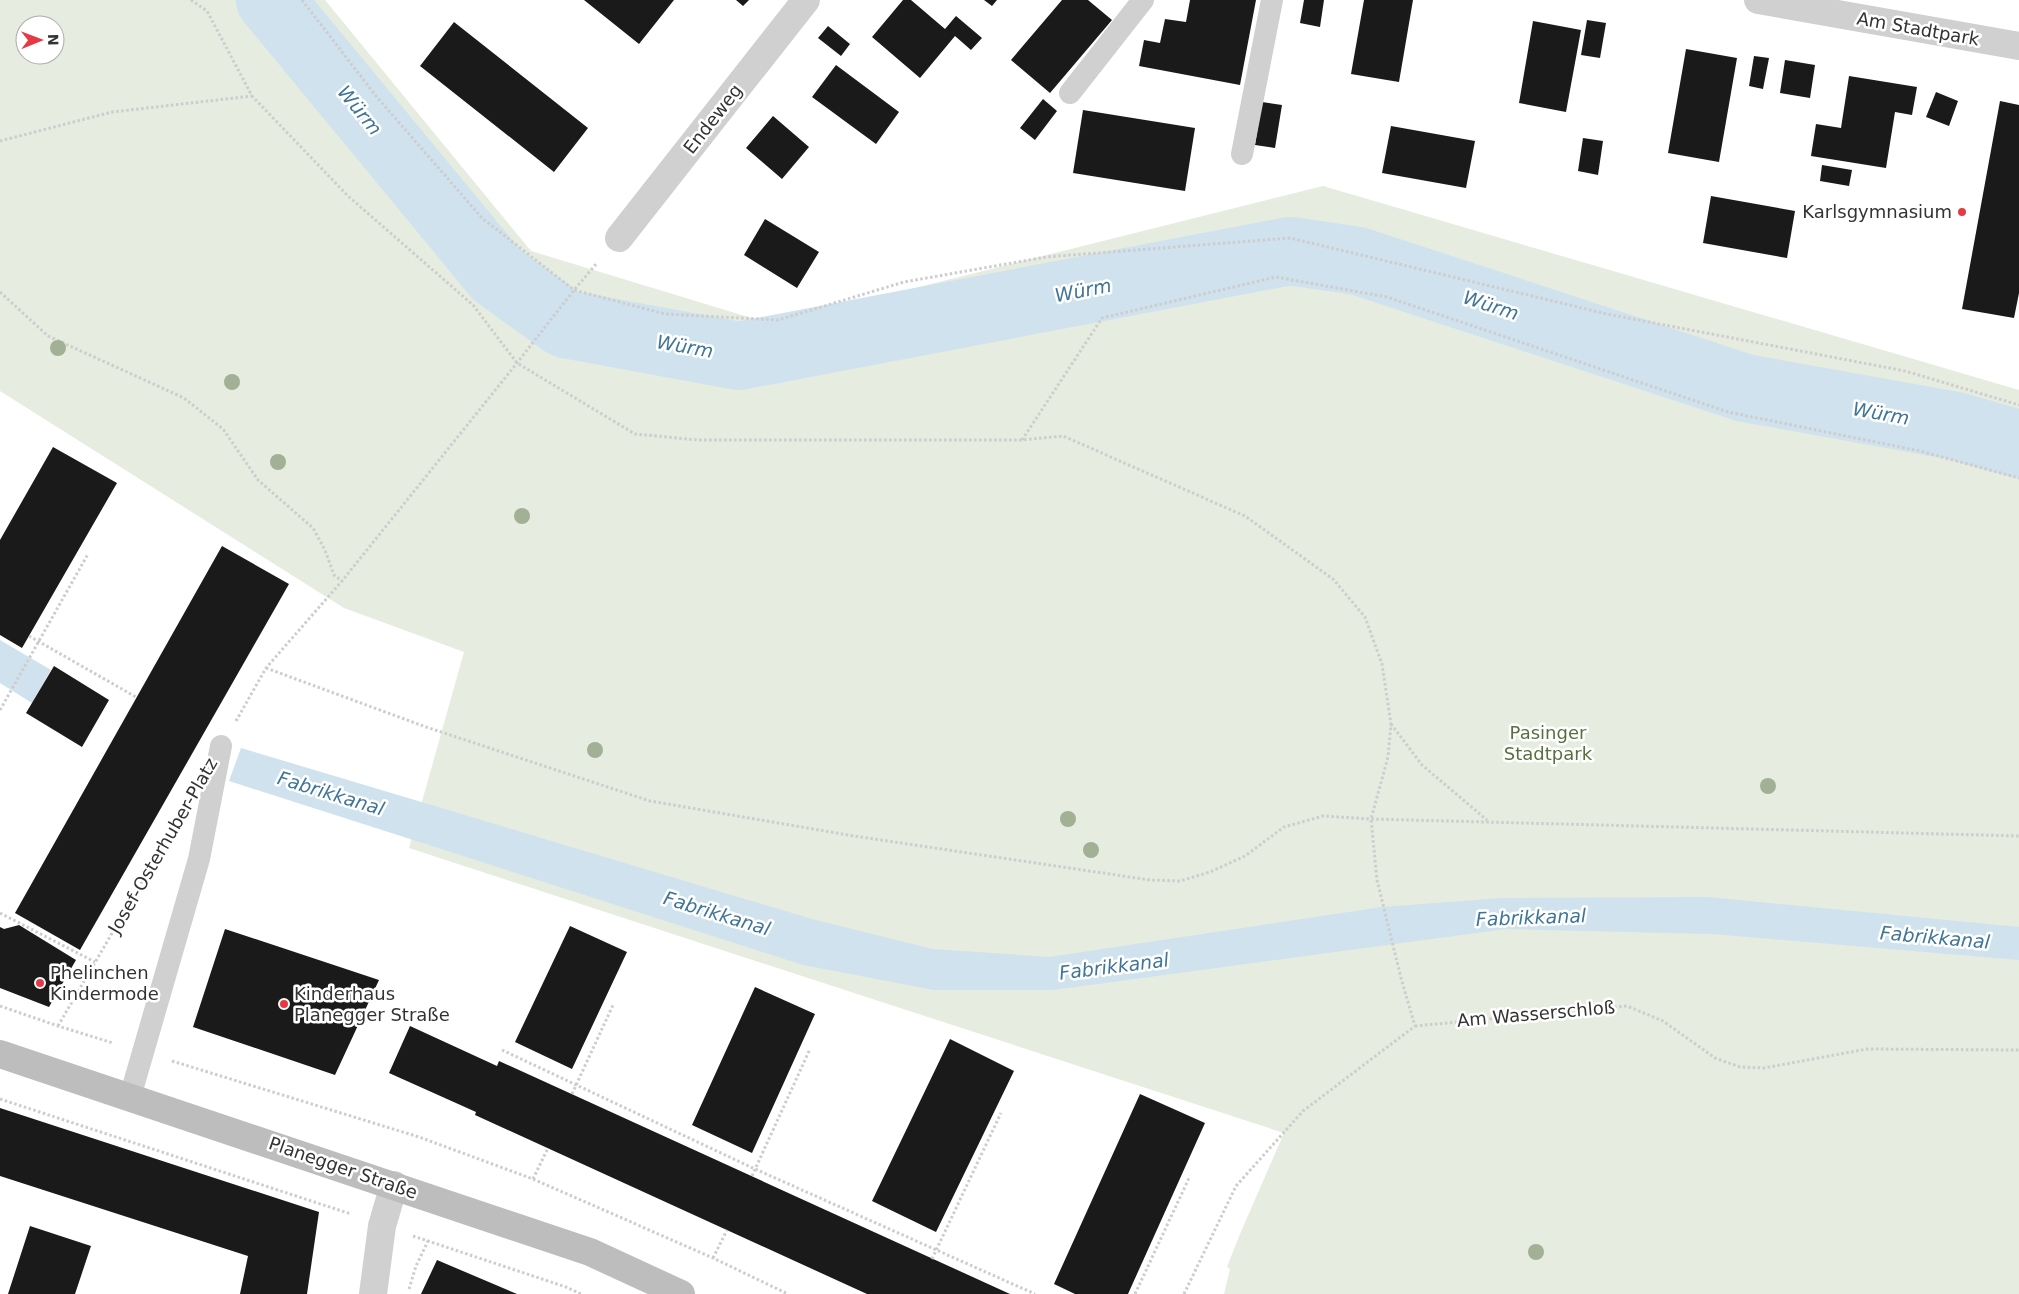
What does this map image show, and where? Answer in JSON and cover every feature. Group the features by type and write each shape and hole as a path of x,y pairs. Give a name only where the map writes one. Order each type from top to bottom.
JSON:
{"main road":[{"name":"Planegger Straße","path":"0,1054 590,1252 681,1294"}],"street":[{"name":"Endeweg","path":"619,238 806,0"},
{"name":"Am Stadtpark","path":"1758,0 2019,46"},
{"path":"373,1294 382,1226 394,1185"}],"lane":[{"path":"1070,92 1143,0"},
{"path":"1242,154 1272,0"},
{"name":"Josef-Osterhuber-Platz","path":"130,1097 199,859 221,746"}],"path":[{"path":"191,0 207,11 252,96 348,196 474,305 517,363 635,434 698,440 1022,440 1062,436 1245,516 1333,579 1365,617 1382,664 1391,724 1388,757 1371,819 1377,880 1414,1026 1303,1111 1236,1186 1184,1294"},
{"path":"302,0 376,96 482,218 574,290 665,314 778,320 904,282 1046,257 1290,238 1607,314 1905,371 2019,405"},
{"path":"0,141 112,112 252,96"},
{"path":"1022,440 1102,318 1276,277 1387,297 1728,412 1920,451 2019,478"},
{"path":"221,746 266,668 342,580 574,290"},
{"path":"0,292 48,336 184,398 223,430 258,480 313,528 325,550 334,575 342,580"},
{"path":"0,710 88,554"},
{"path":"29,636 136,698"},
{"path":"266,668 426,727 650,802 854,836 1150,880 1180,881 1210,872 1245,856 1284,827 1323,816 1371,819 2019,836"},
{"path":"1391,724 1422,765 1487,821"},
{"name":"Josef-Osterhuber-Platz","path":"58,1026 176,824"},
{"path":"0,913 96,962"},
{"path":"572,1094 614,1005"},
{"path":"0,1006 58,1026 418,1137 533,1179 713,1258 788,1294"},
{"name":"Am Wasserschloß","path":"1414,1026 1627,1006 1662,1021 1715,1058 1740,1067 1764,1068 1867,1049 2019,1050"},
{"path":"752,1176 810,1049"},
{"path":"502,1050 755,1169 1035,1294"},
{"path":"0,1099 428,1241 581,1294"},
{"path":"932,1258 1001,1113"},
{"path":"533,1179 548,1148"},
{"path":"1135,1294 1190,1176"},
{"path":"713,1258 727,1230"},
{"path":"408,1294 416,1266 428,1241"}],"green space":[{"name":"Pasinger Stadtpark","path":"0,0 325,0 531,251 771,324 1323,186 2019,390 2019,1294 1224,1294 1230,1269 1227,1267 1284,1133 409,848 464,652 344,608 0,391"}],"water":[{"path":"0,640 51,670 32,703 0,683"},
{"name":"Fabrikkanal","path":"241,748 812,919 933,949 1049,957 1382,907 1503,898 1708,897 2019,927 2019,960 1712,934 1506,929 1053,990 934,990 803,965 229,781"}],"building":[{"path":"584,0 674,0 639,44"},
{"path":"736,0 749,0 743,6"},
{"path":"903,0 911,0 945,29 956,16 982,38 971,50 955,36 920,78 872,37"},
{"path":"984,0 997,0 992,6"},
{"path":"1062,0 1088,0 1112,20 1050,93 1011,60"},
{"path":"1190,0 1256,0 1240,85 1139,66 1144,40 1160,43 1165,19 1186,22"},
{"path":"1304,0 1324,0 1320,27 1300,23"},
{"path":"1364,0 1413,0 1399,82 1351,74"},
{"path":"1587,20 1606,23 1600,58 1581,55"},
{"path":"1533,21 1581,30 1566,112 1519,103"},
{"path":"454,22 588,128 554,172 420,66"},
{"path":"828,26 850,44 841,56 818,38"},
{"path":"1686,49 1737,58 1719,162 1668,153"},
{"path":"1754,56 1769,58 1763,89 1749,86"},
{"path":"1785,60 1815,65 1810,98 1780,93"},
{"path":"836,65 899,112 876,144 812,97"},
{"path":"1849,76 1917,87 1912,115 1895,112 1886,168 1811,156 1816,124 1841,128"},
{"path":"1936,92 1958,101 1949,126 1926,117"},
{"path":"1043,99 1057,111 1035,140 1020,128"},
{"path":"2000,101 2019,105 2019,293 2014,318 1962,309"},
{"path":"1262,102 1282,105 1275,148 1255,145"},
{"path":"1083,110 1195,128 1185,191 1073,173"},
{"path":"773,116 809,147 782,179 746,148"},
{"path":"1391,126 1475,141 1466,188 1382,173"},
{"path":"1583,138 1603,141 1598,175 1578,171"},
{"path":"1822,165 1852,170 1849,186 1820,181"},
{"path":"1711,196 1795,211 1787,258 1703,243"},
{"path":"765,219 819,252 797,288 744,255"},
{"path":"53,447 117,483 22,648 0,635 0,540"},
{"path":"222,546 289,584 80,950 15,913"},
{"path":"54,666 109,700 82,747 26,713"},
{"path":"19,925 76,960 49,1007 0,988 0,927 4,929"},
{"path":"570,926 627,952 572,1069 515,1042"},
{"name":"Kinderhaus Planegger Straße","path":"225,929 379,980 335,1075 193,1027"},
{"path":"755,987 815,1014 752,1153 692,1125"},
{"path":"410,1026 497,1066 499,1061 1010,1294 867,1294 475,1115 476,1112 389,1073"},
{"path":"950,1039 1014,1071 936,1232 872,1201"},
{"path":"1140,1094 1205,1123 1128,1294 1075,1294 1054,1284"},
{"path":"0,1108 319,1212 307,1294 240,1294 248,1256 0,1176"},
{"path":"30,1226 91,1246 75,1294 8,1294"},
{"path":"437,1260 517,1294 421,1294"}],"waterway":[{"name":"Würm","path":"270,0 497,275 565,324 739,356 1290,251 1358,261 1745,388 1956,426 2019,444"}],"place":[{"name":"Karlsgymnasium","path":"1962,212"},
{"name":"Phelinchen Kindermode","path":"40,983"},
{"name":"Kinderhaus Planegger Straße","path":"284,1004"}]}
